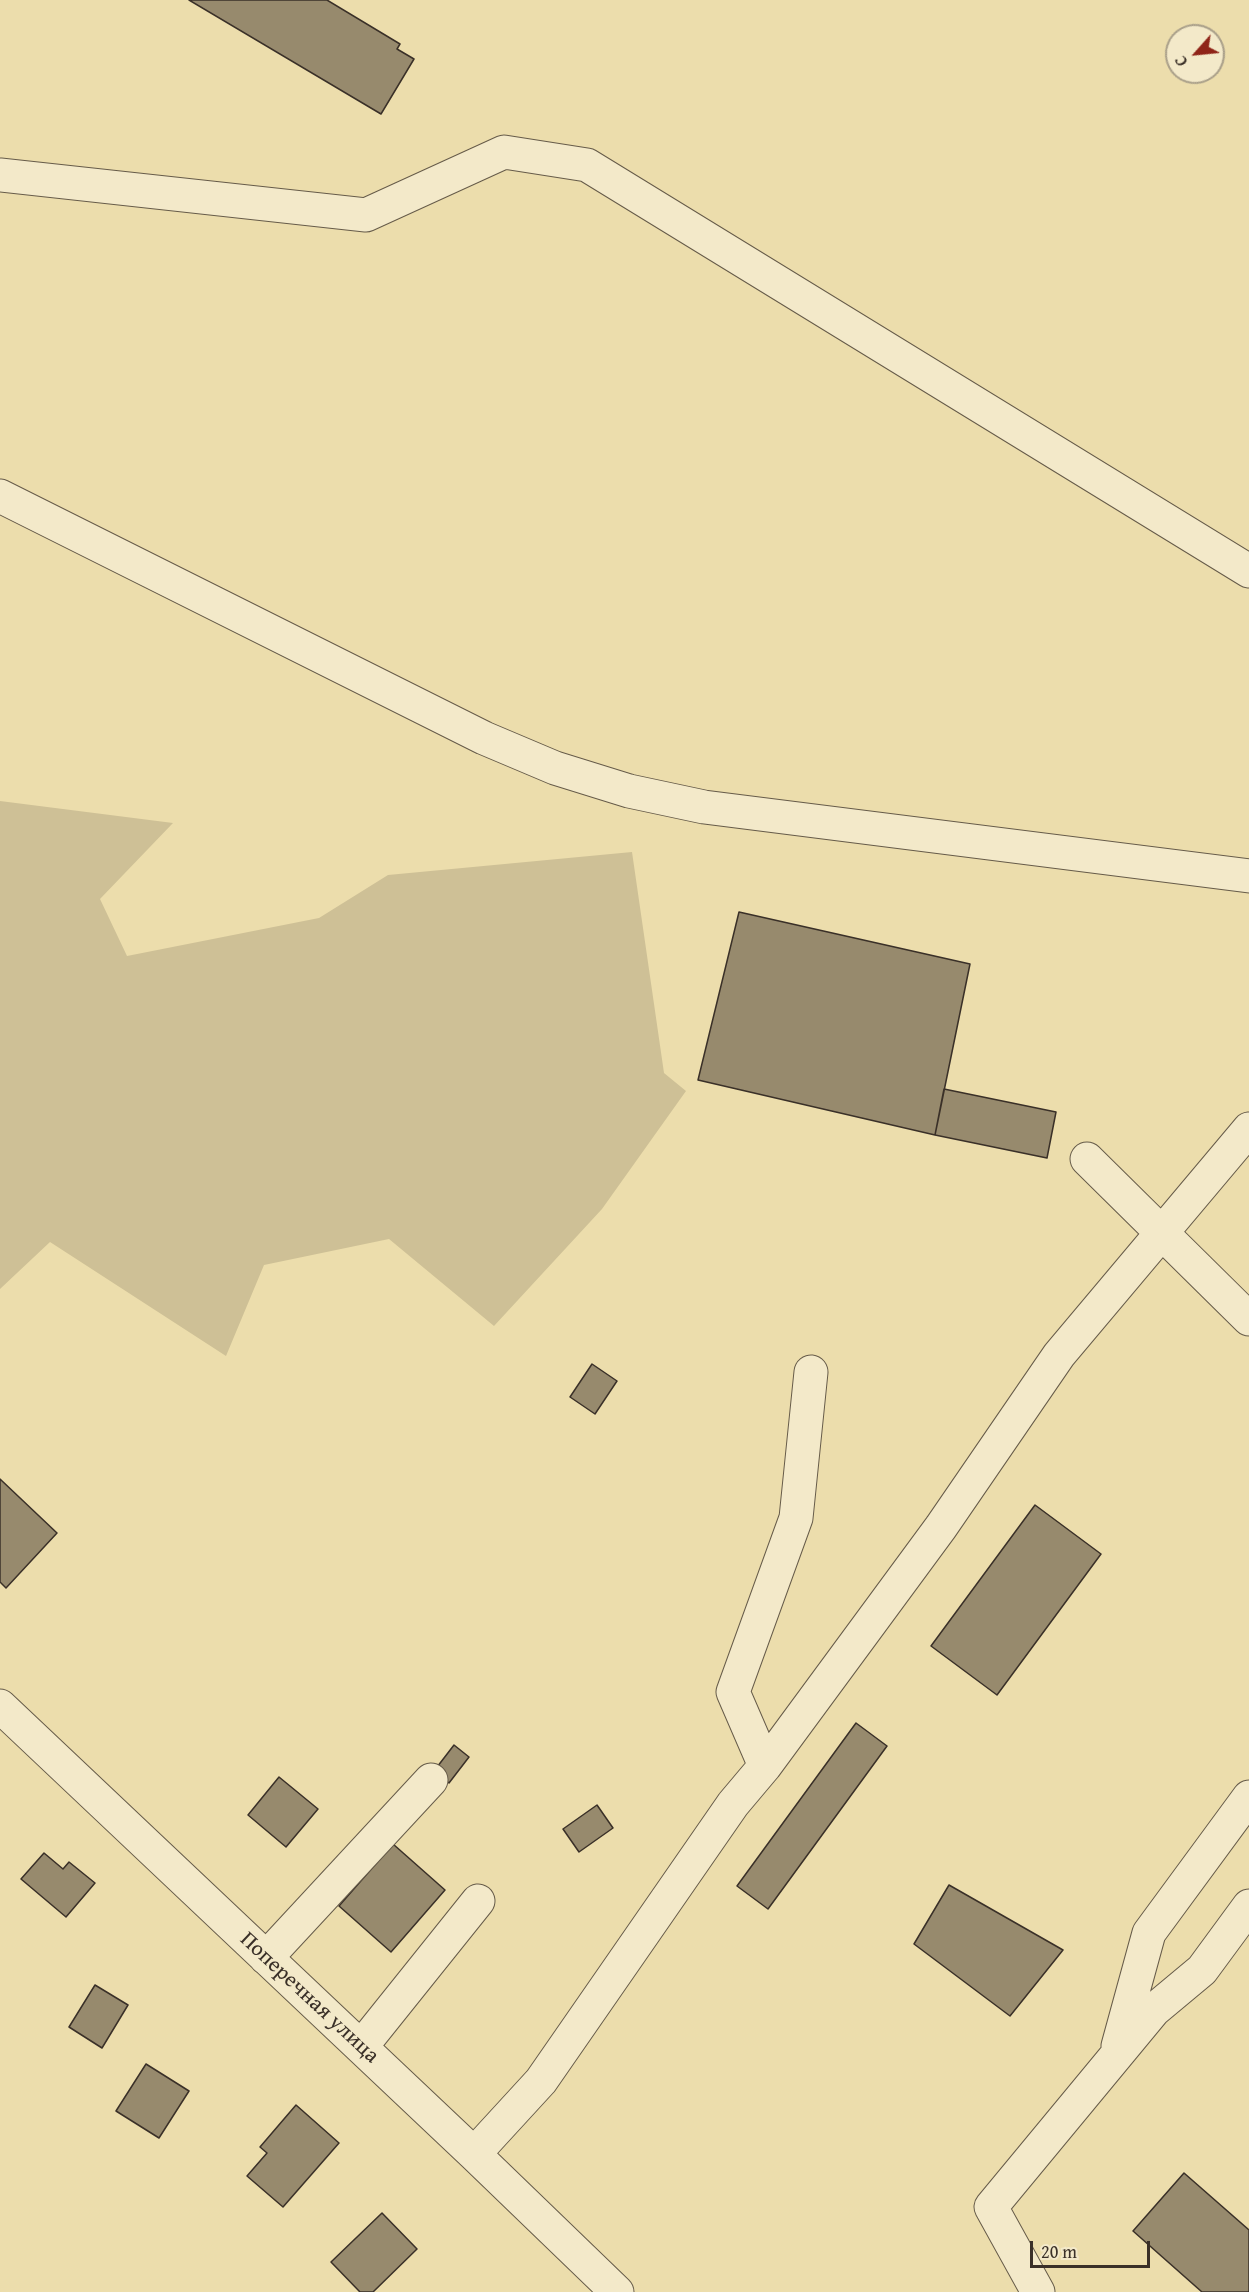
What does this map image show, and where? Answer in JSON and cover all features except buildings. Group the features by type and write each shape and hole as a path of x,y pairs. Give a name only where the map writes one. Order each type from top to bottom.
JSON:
{"street":[{"path":"0,175 366,215 504,152 587,165 1249,571"},
{"path":"0,496 484,738 555,768 629,791 704,807 1249,876"},
{"path":"474,2154 541,2081 726,1813 765,1766 941,1527 1059,1355 1249,1129"},
{"path":"1087,1158 1249,1319"},
{"path":"765,1766 732,1692 796,1518 811,1372"},
{"name":"Поперечная улица","path":"0,1706 617,2292"},
{"path":"266,1958 431,1780"},
{"path":"1114,2058 1149,1933 1249,1797"},
{"path":"361,2047 478,1901"},
{"path":"1038,2292 991,2207 1154,2010 1202,1970 1249,1906"}],"shaded area":[{"path":"0,801 173,823 100,899 127,956 319,918 388,875 632,852 664,1073 686,1091 602,1209 494,1326 389,1239 264,1265 226,1356 50,1242 0,1289"}]}
